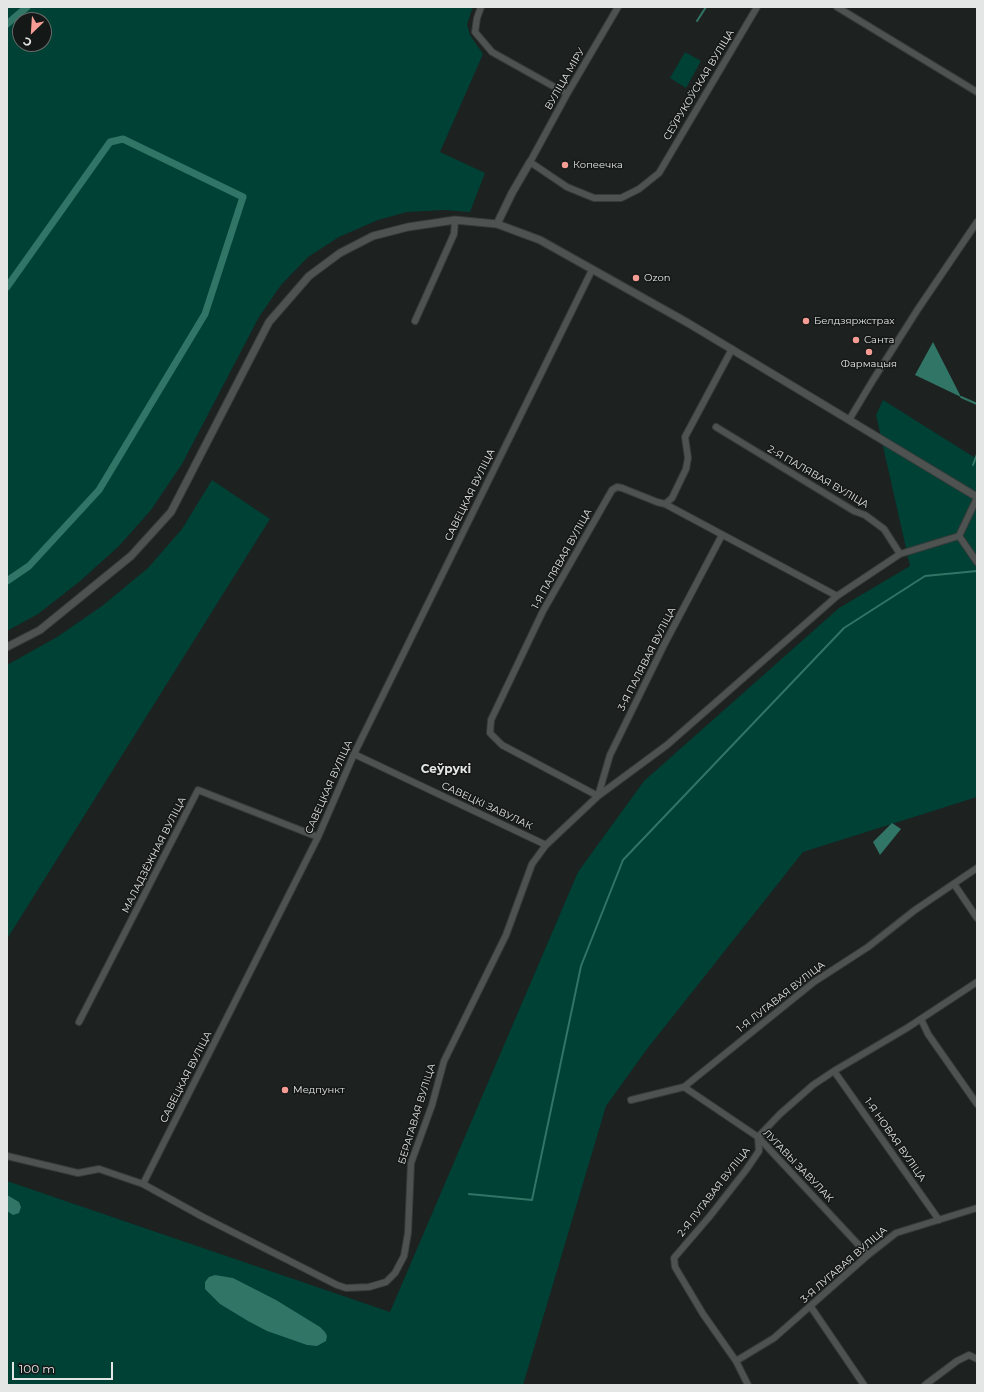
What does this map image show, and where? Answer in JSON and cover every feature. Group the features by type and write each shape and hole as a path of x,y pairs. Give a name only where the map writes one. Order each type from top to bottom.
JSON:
{"street":[{"path":"481,7 477,18 475,32 487,47 507,62 547,81 567,94"},
{"name":"ВУЛІЦА МІРУ","path":"530,162 567,94 618,7"},
{"name":"СЕЎРУКОЎСКАЯ ВУЛІЦА","path":"530,162 567,187 594,198 621,198 639,189 659,173 757,7"},
{"path":"837,7 977,92"},
{"path":"497,224 512,193 530,162"},
{"path":"415,321 454,234 455,220"},
{"path":"7,647 40,630 131,556 171,512 269,322 309,276 340,253 373,236 408,227 455,220 497,224 540,240 688,323 977,498 959,536 977,562"},
{"path":"850,420 918,309 977,222"},
{"name":"САВЕЦКАЯ ВУЛІЦА","path":"143,1184 318,837 354,754 592,270"},
{"path":"666,504 672,498 686,469 688,458 685,447 685,437 732,349"},
{"name":"2-Я ПАЛЯВАЯ ВУЛІЦА","path":"716,427 854,511 865,515 884,529 900,554"},
{"name":"1-Я ПАЛЯВАЯ ВУЛІЦА","path":"598,796 502,745 490,733 491,720 544,611 612,490 618,487 622,488 666,504 837,596"},
{"name":"3-Я ПАЛЯВАЯ ВУЛІЦА","path":"598,796 610,755 664,645 722,535"},
{"name":"БЕРАГАВАЯ ВУЛІЦА","path":"143,1184 203,1217 337,1285 346,1288 370,1287 386,1282 395,1273 404,1256 408,1234 411,1163 432,1105 444,1061 506,935 532,864 546,845 598,796 667,745 837,596 900,554 959,536"},
{"name":"САВЕЦКІ ЗАВУЛАК","path":"354,754 546,845"},
{"name":"МАЛАДЗЁЖНАЯ ВУЛІЦА","path":"79,1022 198,790 318,837"},
{"name":"1-Я ЛУГАВАЯ ВУЛІЦА","path":"631,1100 684,1087 814,982 868,947 915,910 977,868"},
{"path":"954,884 977,918"},
{"path":"758,1137 780,1114 813,1085 921,1019 977,982"},
{"path":"921,1019 928,1034 977,1104"},
{"name":"1-Я НОВАЯ ВУЛІЦА","path":"834,1071 938,1220"},
{"name":"ЛУГАВЫ ЗАВУЛАК","path":"684,1087 758,1137 868,1255"},
{"name":"2-Я ЛУГАВАЯ ВУЛІЦА","path":"748,1385 736,1361 703,1314 675,1267 674,1258 710,1216 759,1151 758,1137"},
{"path":"7,1156 78,1173 99,1169 143,1184"},
{"name":"3-Я ЛУГАВАЯ ВУЛІЦА","path":"736,1361 774,1338 811,1307 868,1255 896,1233 977,1208"},
{"path":"811,1307 864,1385"},
{"path":"925,1385 957,1361 968,1355 977,1358"}],"shaded area":[{"path":"7,7 473,7 467,24 470,35 483,54 440,152 485,173 470,212 444,210 407,212 378,220 339,237 308,257 281,285 259,317 182,464 151,510 119,546 79,582 38,614 7,631"},
{"path":"685,52 701,61 686,88 670,78"},
{"path":"933,342 961,397 915,375"},
{"path":"883,400 977,459 977,797 803,852 647,1049 606,1106 523,1385 7,1385 7,1181 390,1312 578,872 644,781 839,608 910,566 876,415"},
{"path":"212,480 270,519 7,939 7,665 57,637 102,606 148,568 182,529"},
{"path":"892,823 901,829 880,855 873,842"},
{"path":"7,1195 19,1202 21,1207 19,1213 13,1215 7,1211"},
{"path":"215,1275 233,1278 276,1300 320,1327 327,1336 326,1341 317,1346 307,1345 267,1331 248,1321 220,1304 205,1289 205,1282 209,1277"}],"waterway":[{"path":"7,24 27,7"},
{"path":"697,21 706,7"},
{"path":"7,287 110,142 123,139 243,197 205,314 99,490 29,566 7,581"},
{"path":"961,397 977,404"},
{"path":"973,465 977,454"},
{"path":"469,1194 532,1200 581,966 623,860 844,628 925,576 977,571"}],"place":[{"name":"Копеечка","path":"565,165"},
{"name":"Ozon","path":"636,278"},
{"name":"Белдзяржстрах","path":"806,321"},
{"name":"Санта","path":"856,340"},
{"name":"Фармацыя","path":"869,352"},
{"name":"Медпункт","path":"285,1090"}],"district":[{"name":"Сеўрукі","path":"446,769"}]}
